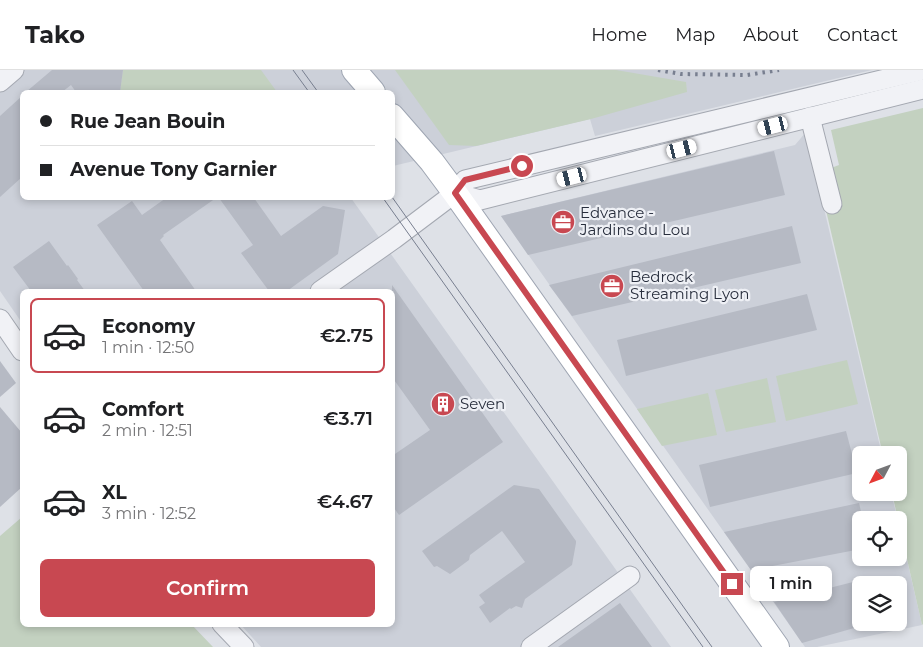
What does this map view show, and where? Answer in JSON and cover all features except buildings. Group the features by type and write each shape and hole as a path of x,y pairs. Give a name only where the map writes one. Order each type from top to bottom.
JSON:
{"main road":[{"path":"354,70 371,90"},
{"path":"395,119 432,162 455,193 777,647"}],"street":[{"path":"0,82 14,70"},
{"path":"323,289 455,193 465,180 923,70"},
{"path":"455,193 480,200 923,89"},
{"path":"810,117 832,204"},
{"path":"0,319 20,347"},
{"path":"531,647 630,576"},
{"path":"225,627 244,647"}],"shaded area":[{"path":"0,70 872,70 595,136 590,119 395,166 395,90 20,90 20,200 352,200 671,647 261,647 243,627 395,627 395,289 20,289 20,320 0,291"},
{"path":"806,132 880,446 852,446 852,501 893,501 896,511 852,511 852,566 907,566 907,560 922,625 907,628 907,576 852,576 852,631 893,631 817,647 805,647 501,216 795,145"}],"green space":[{"path":"123,70 261,70 276,90 120,90"},
{"path":"395,70 616,70 686,82 687,92 591,119 476,146 449,145"},
{"path":"923,108 922,625 907,559 907,511 896,511 894,501 908,501 908,446 881,446 825,206 831,168 839,165 831,130"},
{"path":"847,360 858,404 786,421 776,376"},
{"path":"767,378 776,422 726,432 715,390"},
{"path":"708,393 717,435 662,446 637,409"},
{"path":"20,519 20,627 194,627 213,647 0,647 0,536"}],"tram line":[{"path":"293,70 308,90"},
{"path":"302,70 317,90"},
{"path":"384,200 703,647"},
{"path":"394,200 712,647"}],"railway":[{"path":"658,70 681,74 747,75 779,70"}],"place":[{"name":"Edvance - Jardins du Lou","path":"563,222"},
{"name":"Bedrock Streaming Lyon","path":"612,286"},
{"name":"Seven","path":"443,404"}],"route":[{"path":"522,166 465,180 455,193 732,584"}]}
